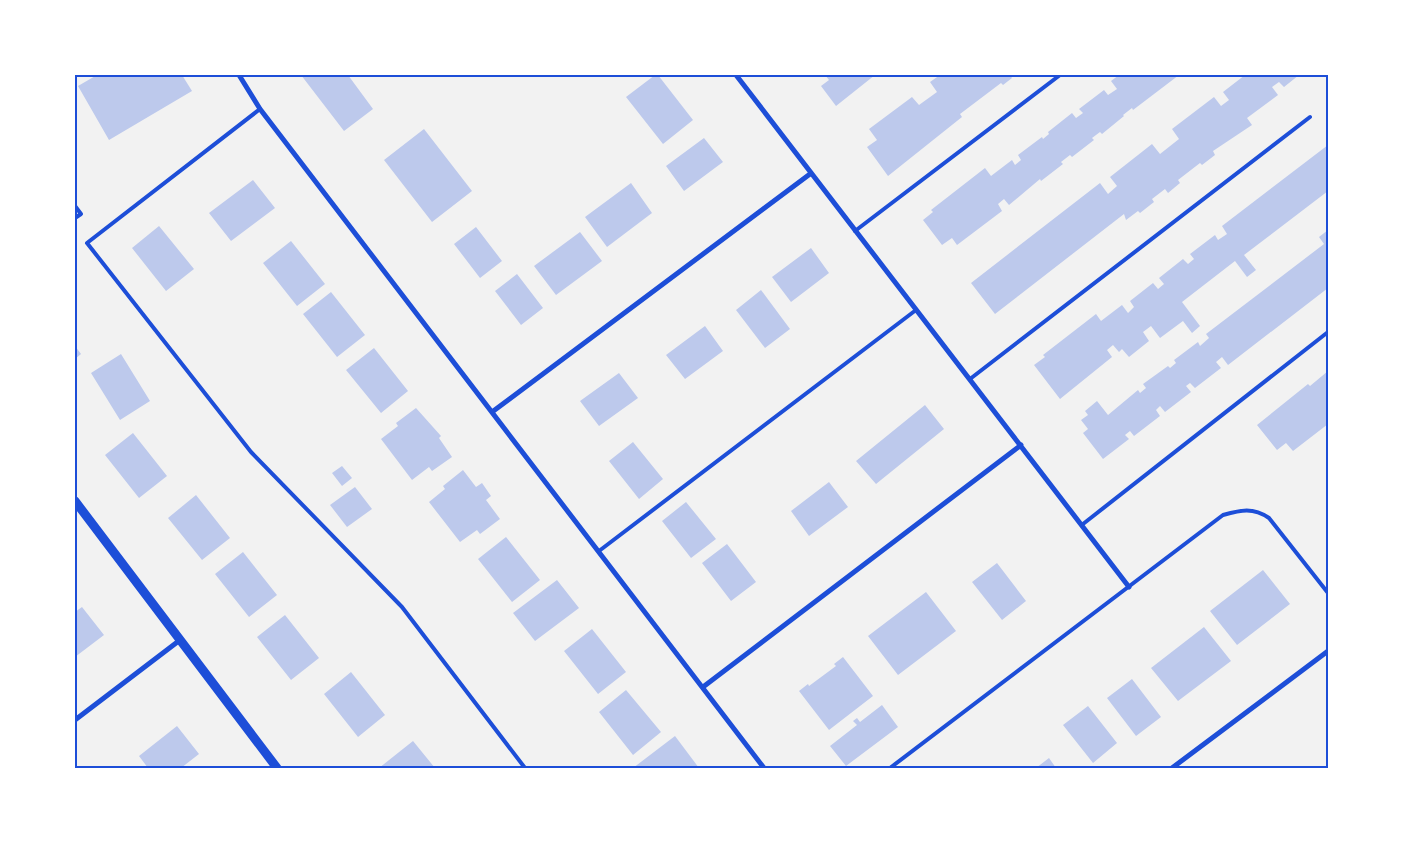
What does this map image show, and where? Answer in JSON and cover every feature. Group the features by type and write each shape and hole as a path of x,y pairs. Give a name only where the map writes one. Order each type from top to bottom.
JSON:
{"street":[{"path":"240,75 260,109 764,768"},
{"path":"736,75 810,174 1022,444 1129,587"},
{"path":"492,412 810,174"},
{"path":"703,687 1022,444"},
{"path":"76,505 277,768"},
{"path":"75,720 180,640"},
{"path":"1172,768 1328,651"}],"lane":[{"path":"855,232 1060,75"},
{"path":"260,109 87,243 251,452 402,607 525,768"},
{"path":"970,379 1310,117"},
{"path":"75,206 81,214 75,218"},
{"path":"599,551 916,310"},
{"path":"1082,524 1328,332"},
{"path":"890,768 1223,516 1246,509 1260,512 1268,518 1328,593"}],"building":[{"path":"97,75 182,75 192,91 109,140 78,86"},
{"path":"301,75 348,75 373,109 344,131"},
{"path":"655,75 658,75 693,120 663,144 626,97"},
{"path":"825,75 875,75 836,106 821,86 829,80"},
{"path":"940,75 1010,75 1012,78 1003,85 1001,83 960,114 962,117 888,176 867,147 877,140 869,129 912,97 919,105 937,92 930,82"},
{"path":"1119,75 1179,75 1133,110 1132,108 1102,134 1100,132 1092,138 1094,140 1072,157 1070,155 1061,162 1063,164 1041,181 1040,179 1009,205 1004,199 998,204 1002,211 957,245 952,238 942,245 923,220 933,212 931,210 985,168 991,176 1012,160 1015,165 1021,160 1018,155 1042,137 1043,139 1049,134 1048,132 1072,113 1076,118 1083,113 1079,109 1104,90 1108,95 1117,89 1111,81"},
{"path":"1245,75 1299,75 1284,87 1279,82 1272,87 1278,95 1247,118 1252,125 1213,151 1215,155 1202,165 1200,163 1178,180 1180,183 1168,193 1165,189 1152,199 1154,202 1140,213 1138,211 1126,220 1124,214 995,314 971,283 1100,183 1108,194 1117,186 1110,177 1152,144 1160,154 1179,139 1172,129 1214,97 1221,106 1229,100 1223,92"},
{"path":"424,129 472,191 432,222 384,160"},
{"path":"704,138 723,162 684,191 666,166"},
{"path":"1328,145 1328,191 1244,255 1256,270 1247,277 1235,261 1182,302 1200,326 1192,333 1183,321 1160,338 1151,326 1143,332 1149,341 1129,357 1122,349 1119,352 1113,345 1107,350 1112,357 1060,399 1034,365 1045,357 1043,355 1096,314 1101,321 1122,305 1128,313 1134,307 1130,301 1153,283 1158,289 1164,284 1159,278 1183,259 1188,264 1194,259 1190,254 1215,235 1218,240 1227,234 1222,226"},
{"path":"253,180 275,208 231,241 209,213"},
{"path":"631,183 652,213 607,247 585,217"},
{"path":"159,226 194,269 166,291 132,248"},
{"path":"476,227 502,261 480,278 454,244"},
{"path":"1328,230 1328,288 1228,365 1222,357 1216,362 1221,368 1195,388 1190,383 1186,386 1191,392 1165,412 1160,406 1156,410 1160,416 1134,436 1130,431 1125,435 1129,439 1103,459 1083,433 1088,429 1081,420 1088,415 1085,411 1097,401 1108,415 1138,390 1140,393 1146,388 1143,384 1168,366 1170,368 1176,363 1174,360 1198,342 1200,346 1209,338 1206,334 1324,244 1319,237"},
{"path":"580,232 602,261 556,295 534,266"},
{"path":"291,241 325,284 297,306 263,263"},
{"path":"811,248 829,273 791,302 772,277"},
{"path":"517,274 543,308 521,325 495,291"},
{"path":"761,290 790,329 765,348 736,310"},
{"path":"331,292 365,335 337,357 303,314"},
{"path":"705,326 723,351 685,379 666,355"},
{"path":"75,346 81,354 75,359"},
{"path":"374,348 408,391 381,413 346,370"},
{"path":"121,354 150,401 120,420 91,373"},
{"path":"1328,371 1328,424 1293,451 1286,443 1277,450 1257,425 1308,384 1310,386"},
{"path":"619,373 638,398 599,426 580,401"},
{"path":"925,405 944,429 876,484 856,461"},
{"path":"416,408 441,436 439,438 452,457 432,471 429,467 412,480 381,439 398,426 396,423"},
{"path":"133,433 167,476 139,498 105,455"},
{"path":"633,442 663,479 639,499 609,461"},
{"path":"342,466 352,478 342,486 332,473"},
{"path":"463,470 476,487 482,483 491,496 486,500 500,519 480,534 477,530 460,542 429,502 445,489 443,486"},
{"path":"829,482 848,507 809,536 791,511"},
{"path":"355,487 372,509 347,527 330,505"},
{"path":"196,495 230,538 202,560 168,518"},
{"path":"686,502 716,539 691,558 662,521"},
{"path":"506,537 540,580 512,602 478,559"},
{"path":"727,544 756,582 731,601 702,563"},
{"path":"243,552 277,595 249,617 215,574"},
{"path":"997,563 1026,601 1002,620 972,582"},
{"path":"1263,570 1290,604 1237,645 1210,611"},
{"path":"557,580 579,608 535,641 513,613"},
{"path":"926,592 956,631 898,675 868,636"},
{"path":"82,607 104,635 75,657 75,612"},
{"path":"285,615 319,658 291,680 257,637"},
{"path":"1204,627 1231,661 1178,701 1151,668"},
{"path":"592,629 626,672 598,694 564,651"},
{"path":"843,657 873,696 829,730 799,691 836,666 834,664"},
{"path":"351,672 385,715 358,737 324,694"},
{"path":"1132,679 1161,717 1136,736 1107,698"},
{"path":"626,690 661,732 633,755 599,712"},
{"path":"882,705 898,727 846,766 830,746 857,725 853,721 857,718 860,722"},
{"path":"1088,706 1117,743 1093,763 1063,725"},
{"path":"177,726 199,754 181,768 148,768 139,756"},
{"path":"675,736 699,768 633,768"},
{"path":"413,741 435,768 379,768"},
{"path":"1049,758 1056,768 1036,768"}]}
